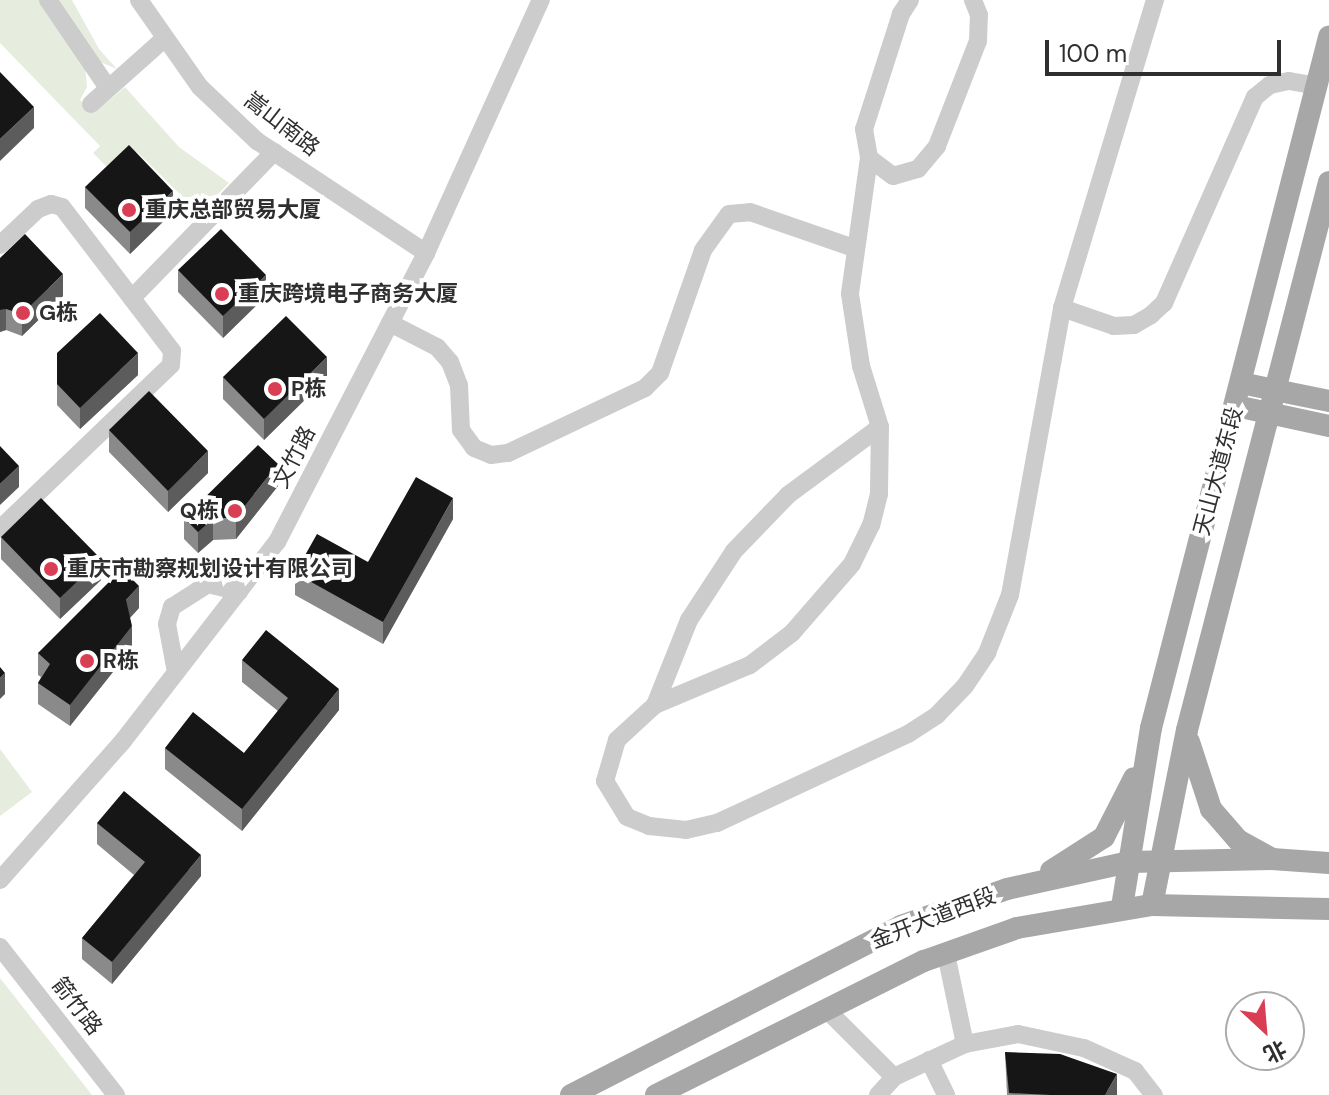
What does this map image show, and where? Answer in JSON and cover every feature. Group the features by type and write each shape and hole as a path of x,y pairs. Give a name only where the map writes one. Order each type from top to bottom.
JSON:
{"main road":[{"name":"天山大道东段","path":"1122,907 1151,728 1329,37"},
{"name":"天山大道东段","path":"1152,905 1187,730 1329,182"},
{"path":"1241,383 1329,401"},
{"path":"1236,406 1329,426"},
{"path":"1007,889 1061,867 1104,837 1126,798 1151,728"},
{"path":"1187,730 1195,771 1211,809 1238,840 1272,859"},
{"name":"金开大道西段","path":"571,1095 901,926 1007,889 1129,862 1272,859 1329,863"},
{"name":"金开大道西段","path":"656,1095 826,1009 946,954 1017,928 1122,907 1152,905 1329,909"}],"street":[{"path":"48,0 108,88"},
{"name":"嵩山南路","path":"139,0 200,87 274,152 426,253"},
{"name":"文竹路","path":"0,880 176,672 277,542 426,253 541,0"},
{"path":"910,0 901,14 864,129 869,158 854,248 850,294 861,366 880,427 879,494 871,525 852,564 821,603 750,665 655,705 617,740 605,781 627,817 649,826 686,830 717,823 908,734 937,715 987,653 1010,595 1062,308 1155,0"},
{"path":"869,158 893,176 907,174 930,158 978,41 979,15 973,0"},
{"path":"91,104 164,39"},
{"path":"1062,308 1114,326 1134,325 1151,315 1164,303 1255,97 1270,85 1289,81 1317,86"},
{"path":"132,298 274,152"},
{"path":"0,245 38,209 51,204 62,207 172,351 171,365 0,529"},
{"path":"390,323 437,347 450,362 459,385 461,430 474,448 491,455 508,453 645,388 660,373 703,250 729,214 750,212 854,248"},
{"path":"655,705 689,620 734,551 788,495 880,427"},
{"path":"176,672 167,624 172,607 208,584 239,592"},
{"name":"箭竹路","path":"0,947 116,1095"},
{"path":"946,954 965,1044"},
{"path":"826,1009 894,1077"},
{"path":"878,1095 894,1077 965,1044 1018,1034 1084,1048 1135,1071 1154,1095"},
{"path":"929,1060 946,1095"}],"shaded area":[{"path":"0,0 39,0 51,14 85,65 87,87 80,100 94,113 125,87 179,147 229,183 204,208 183,197 137,152 114,174 93,153 100,146 0,43"},
{"path":"56,0 72,0 99,49 117,69 98,61"},
{"path":"0,749 32,792 0,816"},
{"path":"0,978 92,1095 0,1095"}],"building":[{"path":"0,72 34,107 0,139"},
{"path":"129,145 173,191 130,232 85,187"},
{"path":"221,229 266,275 223,316 178,270"},
{"path":"25,234 63,274 22,314 0,310 0,258"},
{"path":"100,313 138,353 80,408 57,384 57,353"},
{"name":"P栋","path":"286,316 327,357 264,419 223,377"},
{"path":"149,391 208,451 168,491 109,430"},
{"path":"258,445 278,464 236,517 213,519 198,532 184,518"},
{"path":"0,446 19,466 0,484"},
{"path":"416,477 453,498 383,622 295,573 317,534 368,562"},
{"path":"41,498 101,559 60,598 1,537"},
{"name":"R栋","path":"122,569 139,586 126,600 132,626 70,705 38,683 50,664 38,653"},
{"path":"266,630 339,689 242,809 165,748 193,712 244,753 288,698 242,660"},
{"path":"124,791 201,855 112,962 82,938 145,862 97,823"},
{"path":"1005,1052 1060,1054 1117,1074 1105,1095 1009,1093"}],"place":[{"name":"重庆总部贸易大厦","path":"129,210"},
{"name":"重庆跨境电子商务大厦","path":"222,294"},
{"name":"G栋","path":"23,313"},
{"name":"P栋","path":"275,389"},
{"name":"Q栋","path":"235,511"},
{"name":"重庆市勘察规划设计有限公司","path":"51,569"},
{"name":"R栋","path":"87,661"}]}
